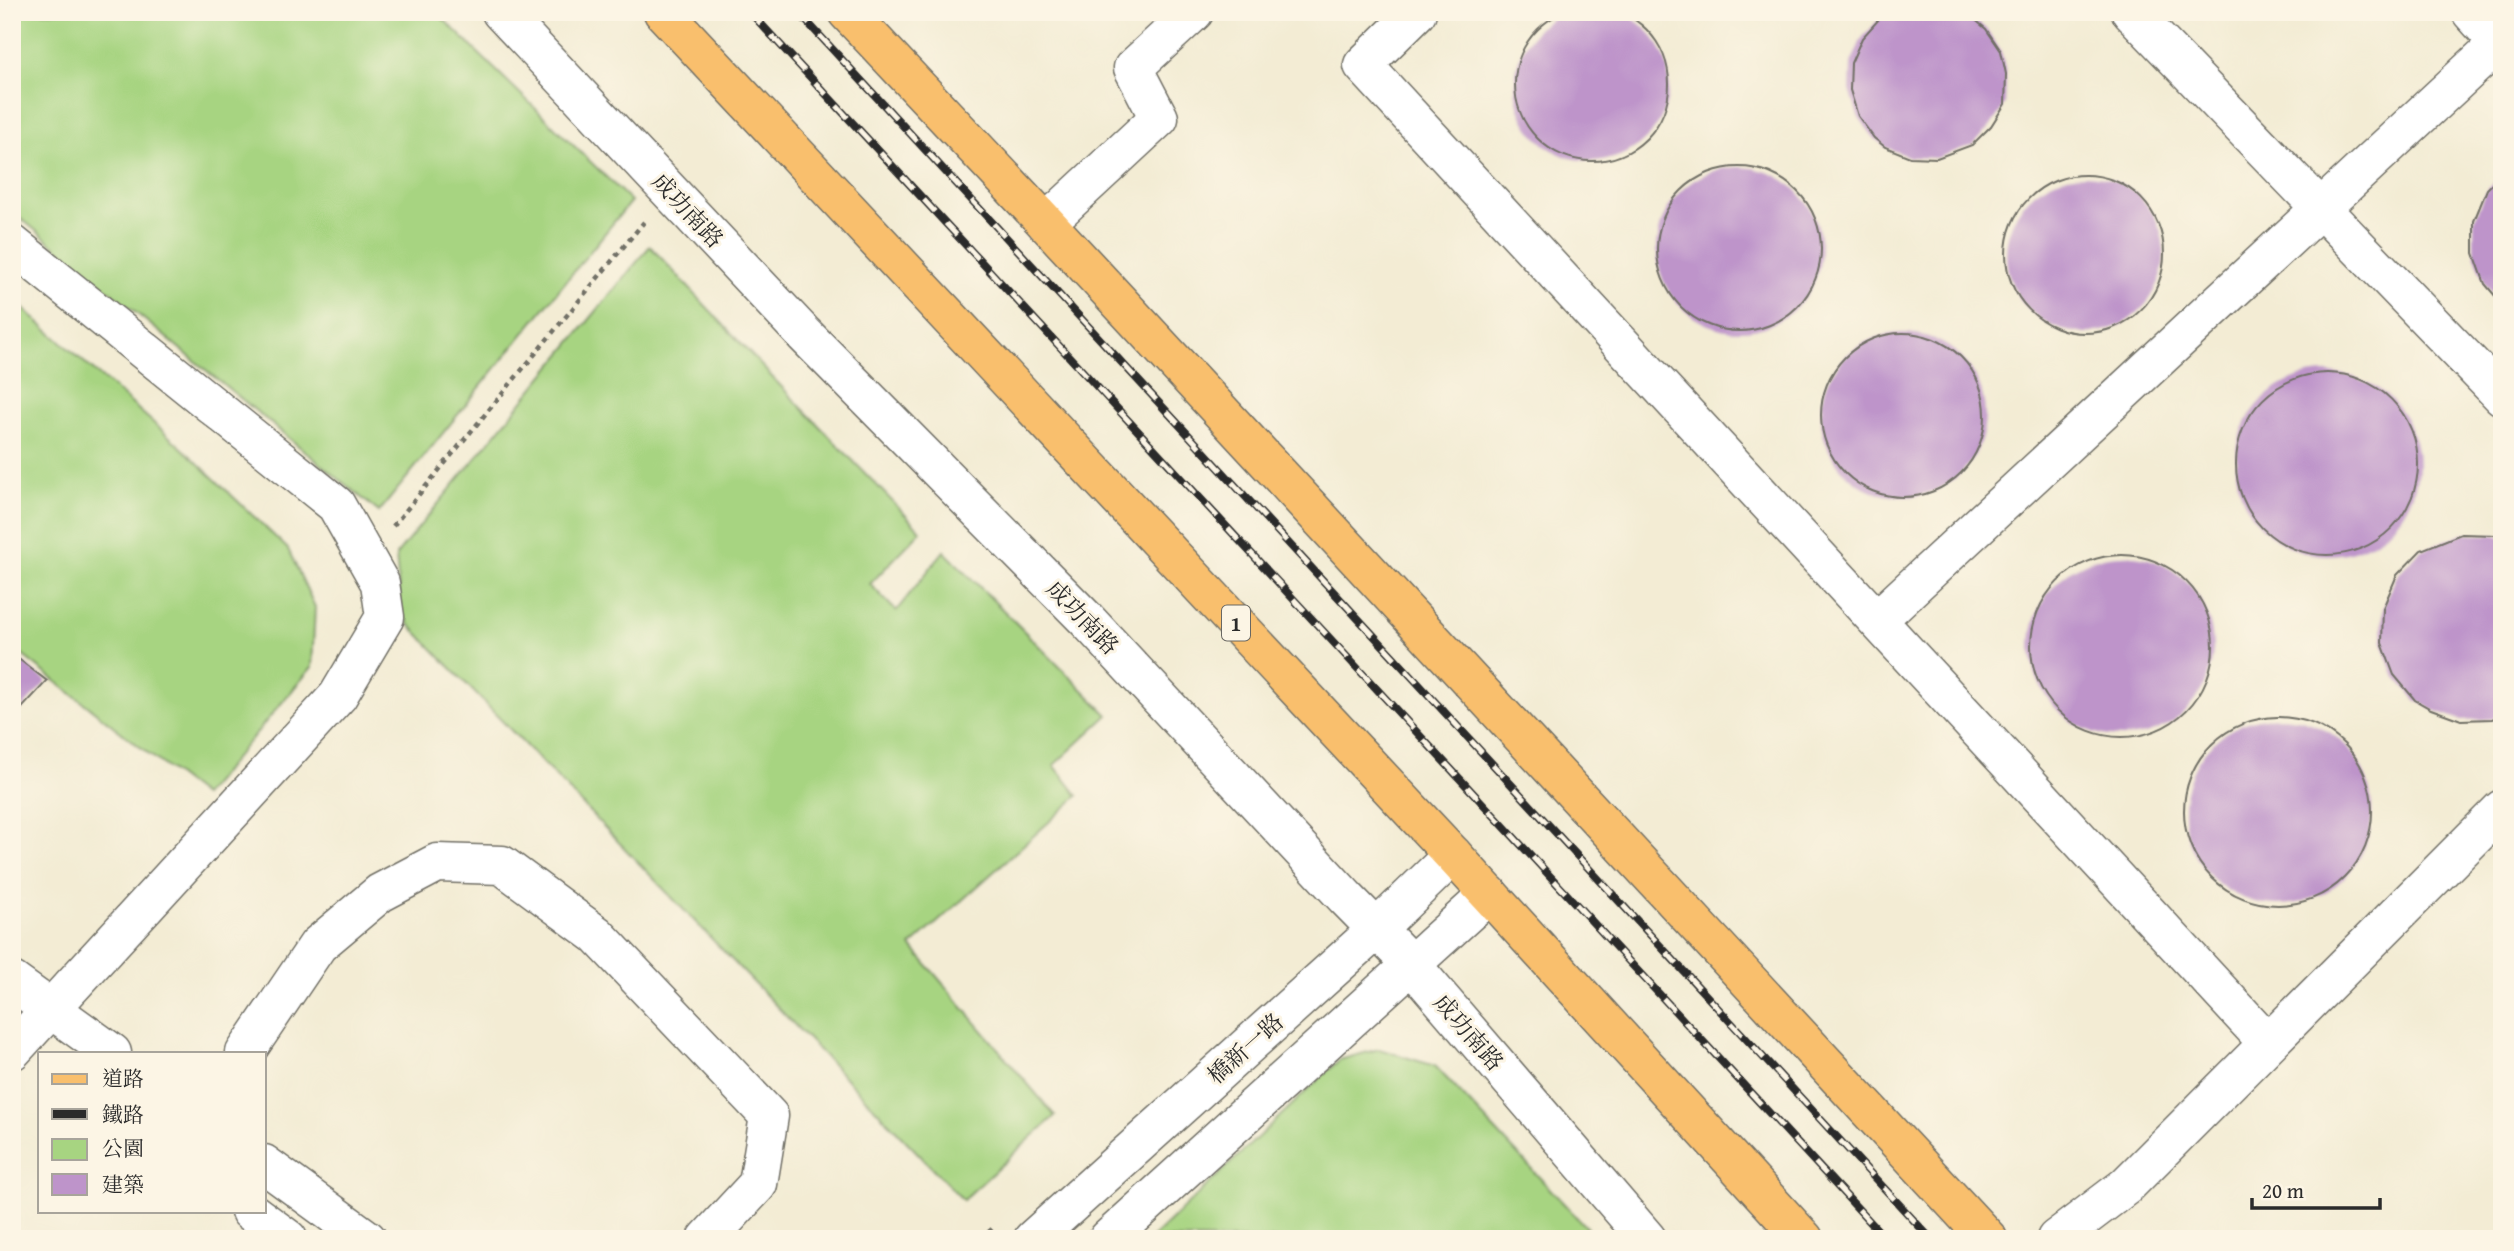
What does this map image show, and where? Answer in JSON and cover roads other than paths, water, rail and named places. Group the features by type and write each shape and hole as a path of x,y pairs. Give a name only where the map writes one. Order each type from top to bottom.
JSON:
{"main road":[{"name":"1","path":"663,12 1453,855 1804,1239"},
{"path":"847,12 1988,1239"}],"street":[{"name":"成功南路","path":"501,12 804,334 1087,620 1375,929 1411,964 1647,1239"},
{"path":"1046,223 1159,118 1133,68 1194,12"},
{"path":"1417,12 1363,65 2268,1042"},
{"path":"2131,12 2502,396"},
{"path":"1877,620 2500,42 2471,12"},
{"path":"12,244 336,505 380,583 385,617 338,696 50,1008 21,1048"},
{"path":"2056,1239 2126,1185 2502,809"},
{"name":"橋新一路","path":"1033,1239 1453,855"},
{"path":"245,1052 318,944 380,893 437,863 502,865 597,935 769,1115 758,1184 706,1239"},
{"path":"1108,1239 1489,894"},
{"path":"12,981 111,1052"},
{"path":"266,1165 367,1239"},
{"path":"251,1212 288,1239"}],"railway":[{"path":"750,12 1886,1239"},
{"path":"798,12 1931,1239"}]}
